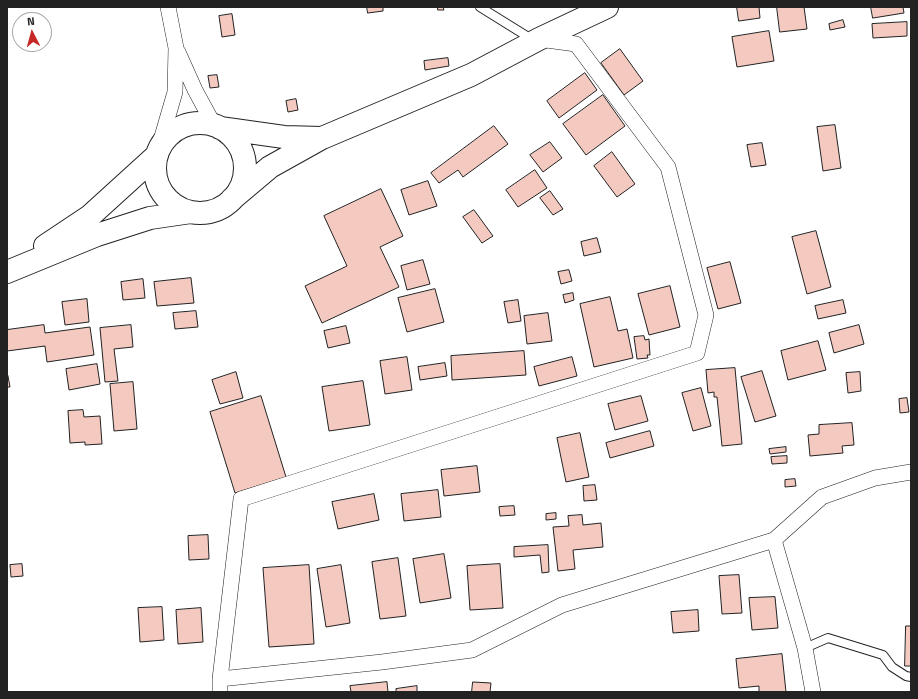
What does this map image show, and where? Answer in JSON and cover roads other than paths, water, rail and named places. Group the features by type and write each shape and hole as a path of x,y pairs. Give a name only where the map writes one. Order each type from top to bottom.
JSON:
{"main road":[{"path":"8,271 98,235 150,218 190,212 208,212 225,205 270,167 322,138 471,75 607,7"},
{"path":"8,271 90,216 158,152 172,133 189,125 201,123 217,127 284,137 322,138"},
{"path":"217,127 228,133 237,144 243,156 245,165 242,184 232,200"},
{"path":"158,152 155,177 164,196 176,206 190,212"}],"street":[{"path":"158,152 175,92 176,48 168,7"},
{"path":"535,42 576,44 668,167 706,315 697,353 549,402 241,499 220,686 472,650 562,606 774,540 822,497 875,478 911,472"},
{"path":"176,48 195,90 217,127"},
{"path":"774,540 804,648 813,692"}],"lane":[{"path":"480,7 535,42"},
{"path":"804,648 828,638 883,655 892,667 906,676 911,677"}]}
